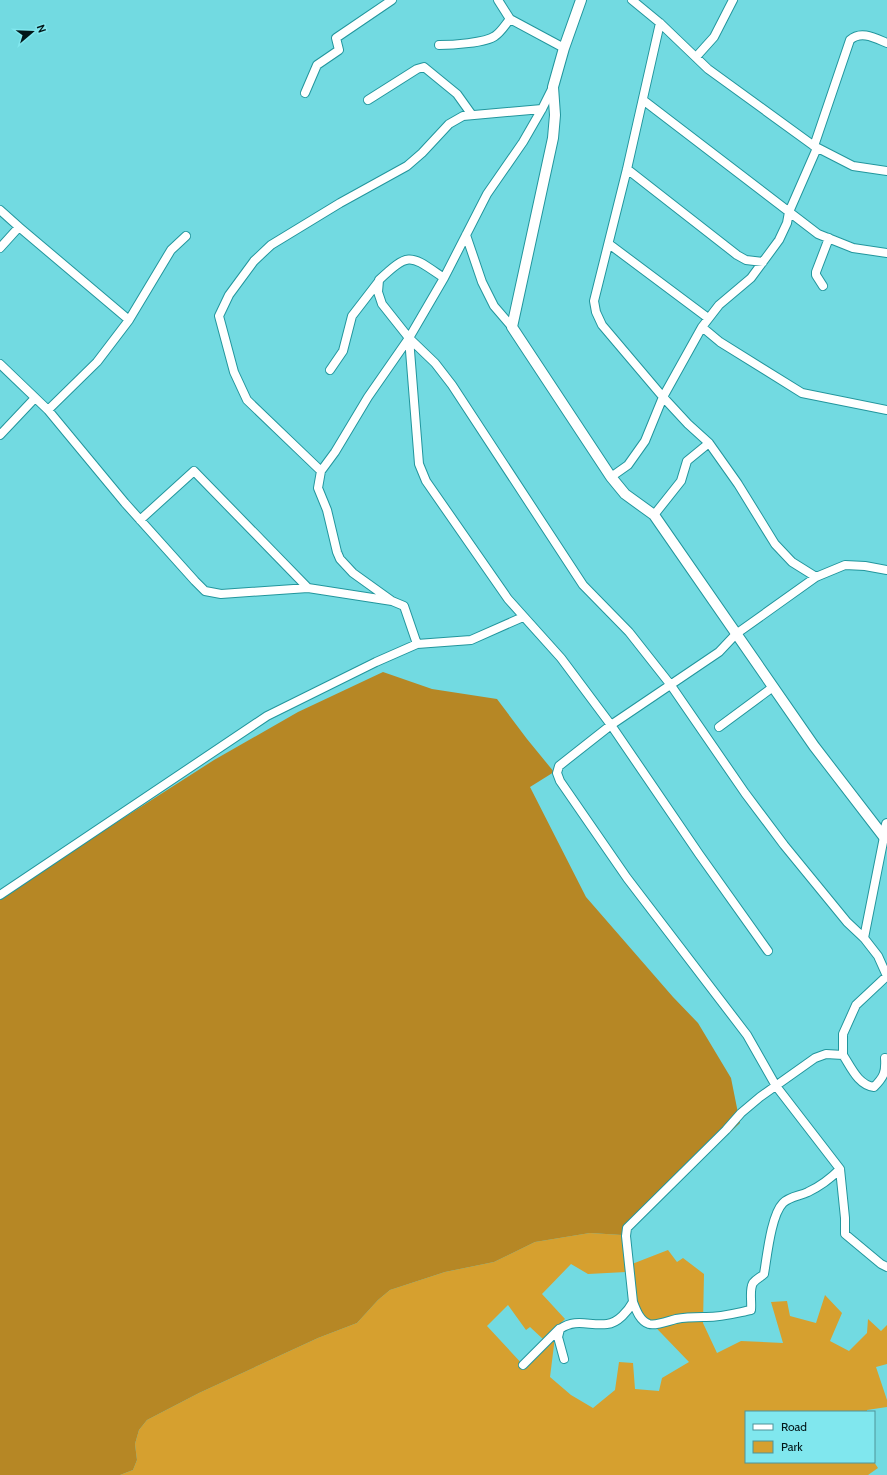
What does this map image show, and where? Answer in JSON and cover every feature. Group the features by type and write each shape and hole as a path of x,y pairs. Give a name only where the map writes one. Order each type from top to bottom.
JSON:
{"street":[{"path":"305,93 317,64 339,50 336,38 392,0"},
{"path":"417,644 404,606 392,601 353,573 340,559 336,552 327,510 318,488 321,471 335,452 368,397 410,338 444,278 487,194 523,142 542,110 552,87 581,0"},
{"path":"632,0 660,23 708,69 815,147 853,166 887,171"},
{"path":"696,57 714,38 733,0"},
{"path":"499,1 510,20 564,48"},
{"path":"439,45 457,45 492,38 498,34 510,20"},
{"path":"660,23 627,169 594,301 596,312 602,325 663,397 688,424 709,443 738,484 775,544 792,562 816,577"},
{"path":"611,477 628,465 645,442 663,397 708,318 719,305 751,278 779,240 787,223 789,212 815,147 850,40 854,37 864,35 887,43"},
{"path":"368,100 417,69 424,67 457,94 472,115"},
{"path":"512,326 553,138 555,115 552,87"},
{"path":"643,100 818,234 853,248 887,253"},
{"path":"321,471 247,400 234,372 219,316 228,295 254,261 271,245 340,203 408,166 449,124 463,116 542,110"},
{"path":"627,169 737,255 746,260 763,262"},
{"path":"0,210 130,320"},
{"path":"0,248 19,227"},
{"path":"466,235 482,282 494,306 512,326 611,477 625,494 654,515 814,746 886,839"},
{"path":"48,410 97,362 130,320 171,250 186,236"},
{"path":"823,286 816,275 816,272 829,238"},
{"path":"609,244 708,318"},
{"path":"330,370 343,351 352,316 379,280 397,264 411,260 418,261 444,278"},
{"path":"379,280 378,292 382,304 410,338 435,363 452,386 583,585 629,632 670,684 745,793 784,846 847,922 864,938 878,956 887,976 856,1005 843,1034 843,1054 861,1082 868,1086 874,1087 886,1071 885,1058"},
{"path":"702,327 720,342 802,393 887,410"},
{"path":"410,338 419,464 426,481 508,599 561,658 611,725 699,854 768,951"},
{"path":"0,364 48,410 140,520 205,591 221,594 308,588 392,601"},
{"path":"0,434 35,398"},
{"path":"654,515 681,481 687,461 709,443"},
{"path":"140,520 194,471 308,588"},
{"path":"887,570 865,566 845,566 816,577 736,634 719,652 611,725 559,766 557,773 560,781 627,878 747,1035 776,1086 840,1169 845,1218 845,1234 881,1264 887,1267"},
{"path":"0,895 267,716 376,662 417,644 471,640 523,617"},
{"path":"719,727 773,687"},
{"path":"864,938 886,839 887,824"},
{"path":"840,1169 828,1182 806,1193 793,1197 784,1202 779,1209 771,1234 764,1274 754,1282 751,1289 751,1310 727,1315 685,1317 653,1324 647,1324 641,1318 633,1302 626,1236 627,1228 726,1130 741,1113 760,1097 815,1058 826,1054 843,1054"},
{"path":"523,1365 567,1324 578,1322 608,1324 628,1311 633,1302"},
{"path":"560,1329 558,1338 564,1359"}],"green space":[{"path":"590,1233 622,1235 626,1272 588,1274 571,1264 542,1294 565,1319 544,1340 530,1327 526,1330 508,1305 487,1326 525,1367 555,1337 550,1377 571,1395 593,1408 615,1390 619,1362 633,1363 635,1389 659,1391 662,1378 689,1362 637,1308 632,1264 668,1250 677,1262 683,1258 704,1274 703,1323 717,1353 741,1341 783,1343 771,1302 787,1301 790,1316 816,1323 825,1295 842,1313 830,1341 849,1351 867,1333 868,1319 881,1331 887,1325 887,1364 876,1367 887,1400 887,1407 867,1411 745,1411 745,1463 875,1463 878,1468 868,1475 120,1475 133,1470 137,1460 135,1444 139,1430 147,1420 199,1393 318,1338 357,1323 378,1300 390,1290 445,1272 494,1262 535,1242"}],"shaded area":[{"path":"383,672 432,689 497,699 554,772 530,787 586,897 673,997 698,1023 731,1078 740,1123 622,1235 590,1233 535,1242 494,1262 445,1272 390,1290 378,1300 357,1323 318,1338 199,1393 147,1420 139,1430 135,1444 137,1460 133,1470 120,1475 0,1475 0,897 214,760 298,712"}]}
